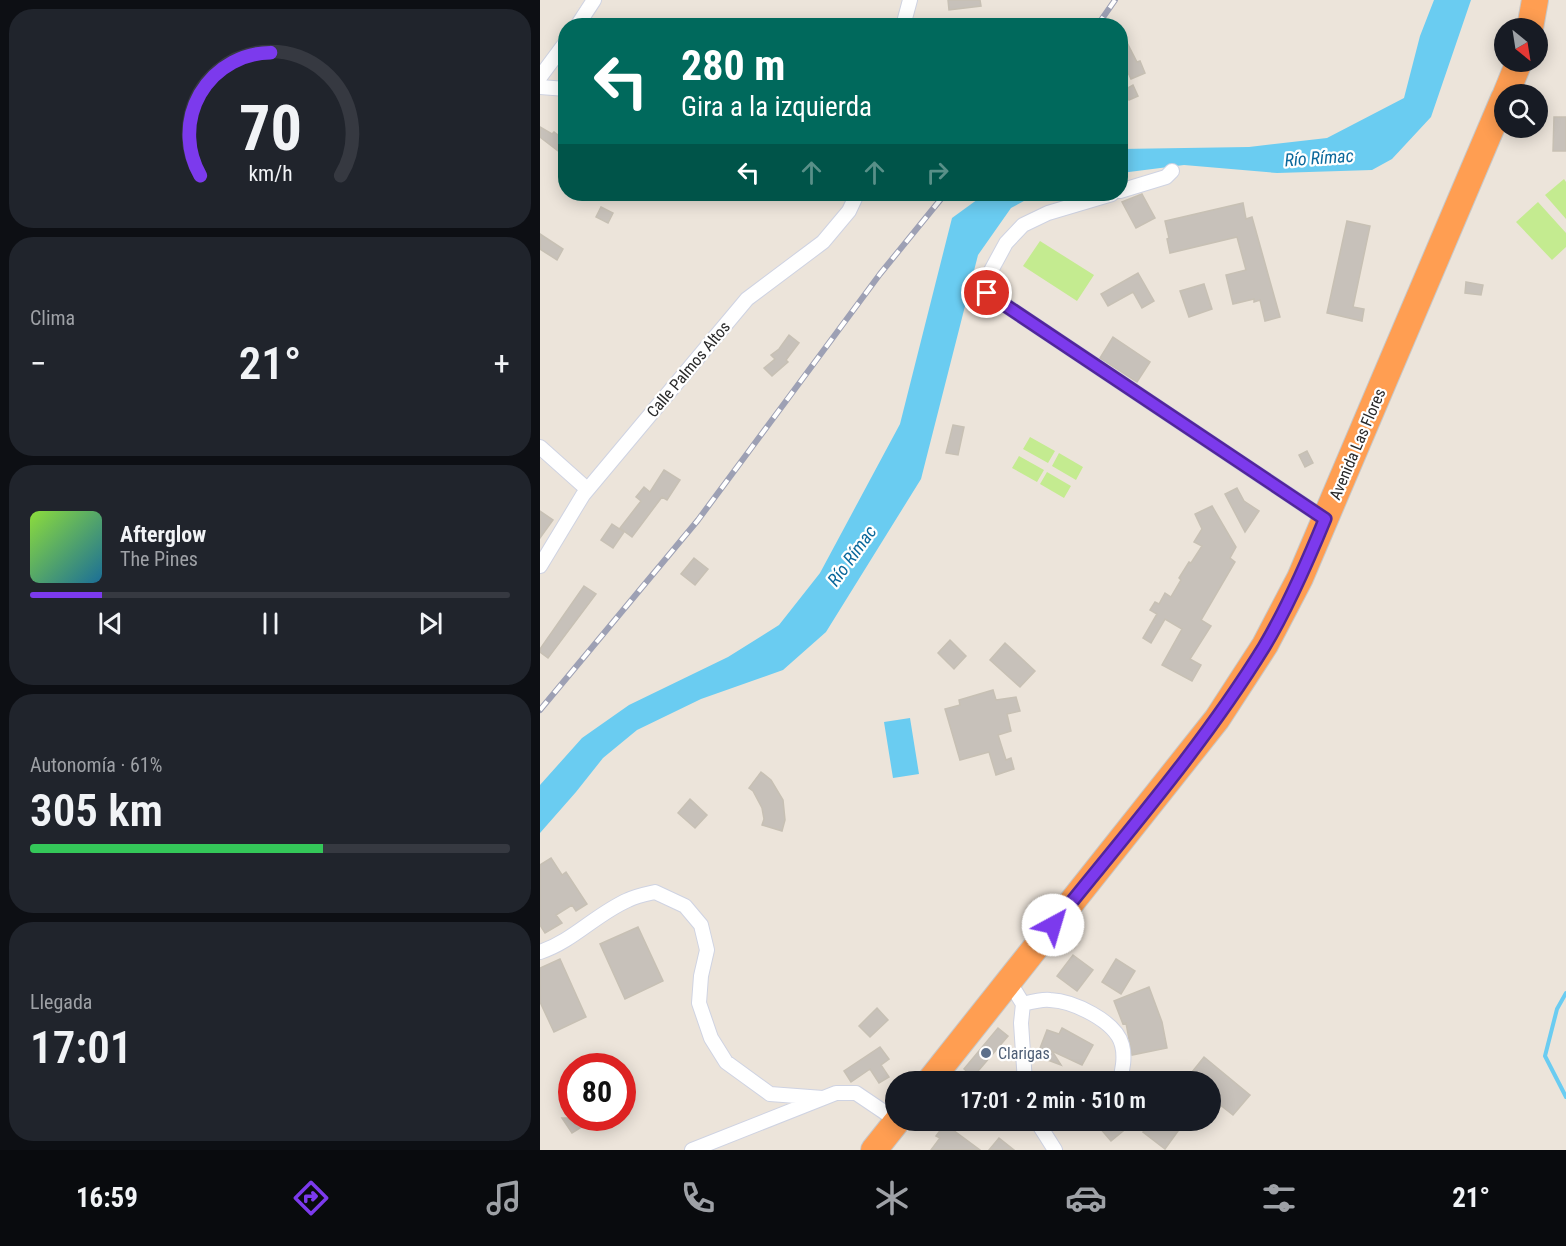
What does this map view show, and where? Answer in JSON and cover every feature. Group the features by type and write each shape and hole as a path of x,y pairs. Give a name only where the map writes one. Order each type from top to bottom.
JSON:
{"highway":[{"path":"1532,17 1545,0"},
{"name":"Avenida Las Flores","path":"938,1071 1217,719 1265,645 1300,578 1494,122"},
{"path":"874,1150 889,1131"}],"street":[{"path":"582,18 594,0"},
{"path":"905,18 910,0"},
{"path":"540,77 558,53"},
{"path":"540,87 558,88"},
{"path":"1128,189 1166,177 1172,171"},
{"name":"Calle Palmos Altos","path":"540,566 587,489 747,299 823,242 849,211 854,201"},
{"path":"1088,201 1048,213 1023,225 1006,243 987,278 987,293 1325,519"},
{"path":"540,447 587,489"},
{"path":"540,952 574,936 604,913 629,899 655,892 685,906 701,925 707,950 701,976 699,1003 711,1038 726,1062 770,1094 823,1098"},
{"path":"1009,981 1023,1004 1021,1023 1024,1071"},
{"path":"1023,1004 1049,999 1075,1005 1103,1020 1122,1044 1121,1071"},
{"path":"692,1150 836,1093 856,1093 885,1113"},
{"path":"1043,1131 1055,1150"}],"green space":[{"path":"1564,179 1566,182 1566,219 1545,195"},
{"path":"1538,202 1566,233 1566,247 1552,260 1516,222"},
{"path":"1040,241 1094,275 1077,301 1023,266"},
{"path":"1030,437 1055,451 1048,463 1023,449"},
{"path":"1059,453 1083,467 1076,480 1052,466"},
{"path":"1019,456 1044,470 1037,482 1012,468"},
{"path":"1047,472 1071,486 1064,498 1040,484"}],"water":[{"name":"Río Rímac","path":"1434,0 1471,0 1431,117 1392,159 1372,170 1277,173 1184,165 1128,172 1128,149 1249,147 1327,138 1404,98 1420,36"},
{"name":"Río Rímac","path":"975,201 1024,201 1011,208 978,255 921,479 826,632 783,670 701,699 637,730 603,758 540,833 540,785 582,738 629,705 728,657 779,625 820,573 900,424 952,218"},
{"path":"910,718 919,774 893,778 884,722"}],"building":[{"path":"948,0 980,0 981,6 949,10"},
{"path":"1128,45 1137,62 1140,61 1145,73 1131,79 1128,73"},
{"path":"1133,85 1138,96 1129,100 1128,88"},
{"path":"1554,117 1566,117 1566,151 1553,151"},
{"path":"540,127 558,135 558,151 540,137"},
{"path":"1142,194 1155,218 1136,228 1122,202"},
{"path":"1243,203 1246,219 1252,217 1280,317 1265,321 1260,300 1254,302 1254,299 1233,304 1226,275 1246,270 1237,237 1170,253 1167,239 1169,238 1165,221"},
{"path":"601,207 613,213 608,223 596,217"},
{"path":"1347,221 1370,226 1353,307 1364,309 1362,321 1327,313"},
{"path":"540,234 563,249 557,260 540,249"},
{"path":"1138,273 1154,301 1142,308 1133,292 1108,306 1101,294"},
{"path":"1466,282 1483,285 1481,295 1465,293"},
{"path":"1204,284 1212,309 1189,317 1180,291"},
{"path":"789,335 799,343 786,360 788,362 772,376 764,368 775,359 771,355 779,349"},
{"path":"1113,337 1150,362 1137,382 1100,358"},
{"path":"953,425 964,427 958,455 946,453"},
{"path":"1307,451 1313,463 1305,467 1299,455"},
{"path":"664,470 680,480 667,500 662,497 632,537 620,528 641,501 636,497 644,487 650,492"},
{"path":"1237,488 1244,501 1259,511 1245,532 1225,494"},
{"path":"1212,506 1236,547 1230,558 1235,562 1201,620 1211,626 1190,659 1201,665 1192,681 1162,665 1182,629 1165,619 1151,643 1143,638 1157,614 1150,610 1155,602 1159,604 1165,593 1171,597 1181,580 1179,578 1202,546 1194,542 1202,529 1195,514"},
{"path":"540,511 553,520 540,538"},
{"path":"612,524 624,532 613,548 601,540"},
{"path":"694,558 708,569 695,585 681,574"},
{"path":"584,586 596,594 548,658 540,652 540,649"},
{"path":"950,640 966,656 954,669 938,653"},
{"path":"1005,643 1035,671 1020,687 990,660"},
{"path":"993,690 996,700 1016,697 1020,711 1007,714 1011,731 998,735 1006,760 1011,758 1014,769 996,775 989,752 960,760 945,709 960,705 959,700"},
{"path":"761,772 771,780 783,800 785,820 782,831 762,825 764,819 762,808 749,788"},
{"path":"690,799 707,815 695,828 678,813"},
{"path":"551,858 562,875 566,872 587,904 576,911 572,905 556,915 562,923 545,933 540,925 540,865"},
{"path":"638,927 663,981 625,999 600,944"},
{"path":"1073,955 1093,970 1077,991 1057,976"},
{"path":"560,959 586,1017 554,1032 540,1002 540,968"},
{"path":"1116,959 1135,971 1121,994 1102,982"},
{"path":"1149,987 1162,1022 1167,1048 1132,1055 1126,1023 1123,1024 1114,1001"},
{"path":"877,1008 888,1020 870,1037 859,1026"},
{"name":"Clarigas","path":"998,1028 1008,1036 978,1071 964,1069"},
{"path":"1062,1028 1093,1045 1082,1065 1052,1051 1061,1065 1037,1056 1047,1030 1059,1034"},
{"path":"880,1047 889,1059 881,1065 885,1071 885,1079 879,1083 870,1069 851,1082 844,1071"},
{"path":"1204,1057 1221,1071 1193,1071"},
{"path":"1221,1071 1250,1095 1233,1115 1221,1106"},
{"path":"940,1131 954,1131 980,1150 931,1150 940,1138 936,1136"},
{"path":"1102,1131 1123,1131 1111,1141"},
{"path":"1144,1131 1178,1131 1165,1149"},
{"path":"999,1138 1014,1150 989,1150"}],"waterway":[{"path":"1566,993 1557,1009 1545,1056 1566,1097"}],"railway":[{"path":"1103,18 1115,0"},
{"path":"540,710 698,520 880,274 939,201"}],"place":[{"name":"Clarigas","path":"986,1053"}],"route":[{"path":"987,293 1325,519 1300,578 1265,645 1217,719 1053,925"}]}
